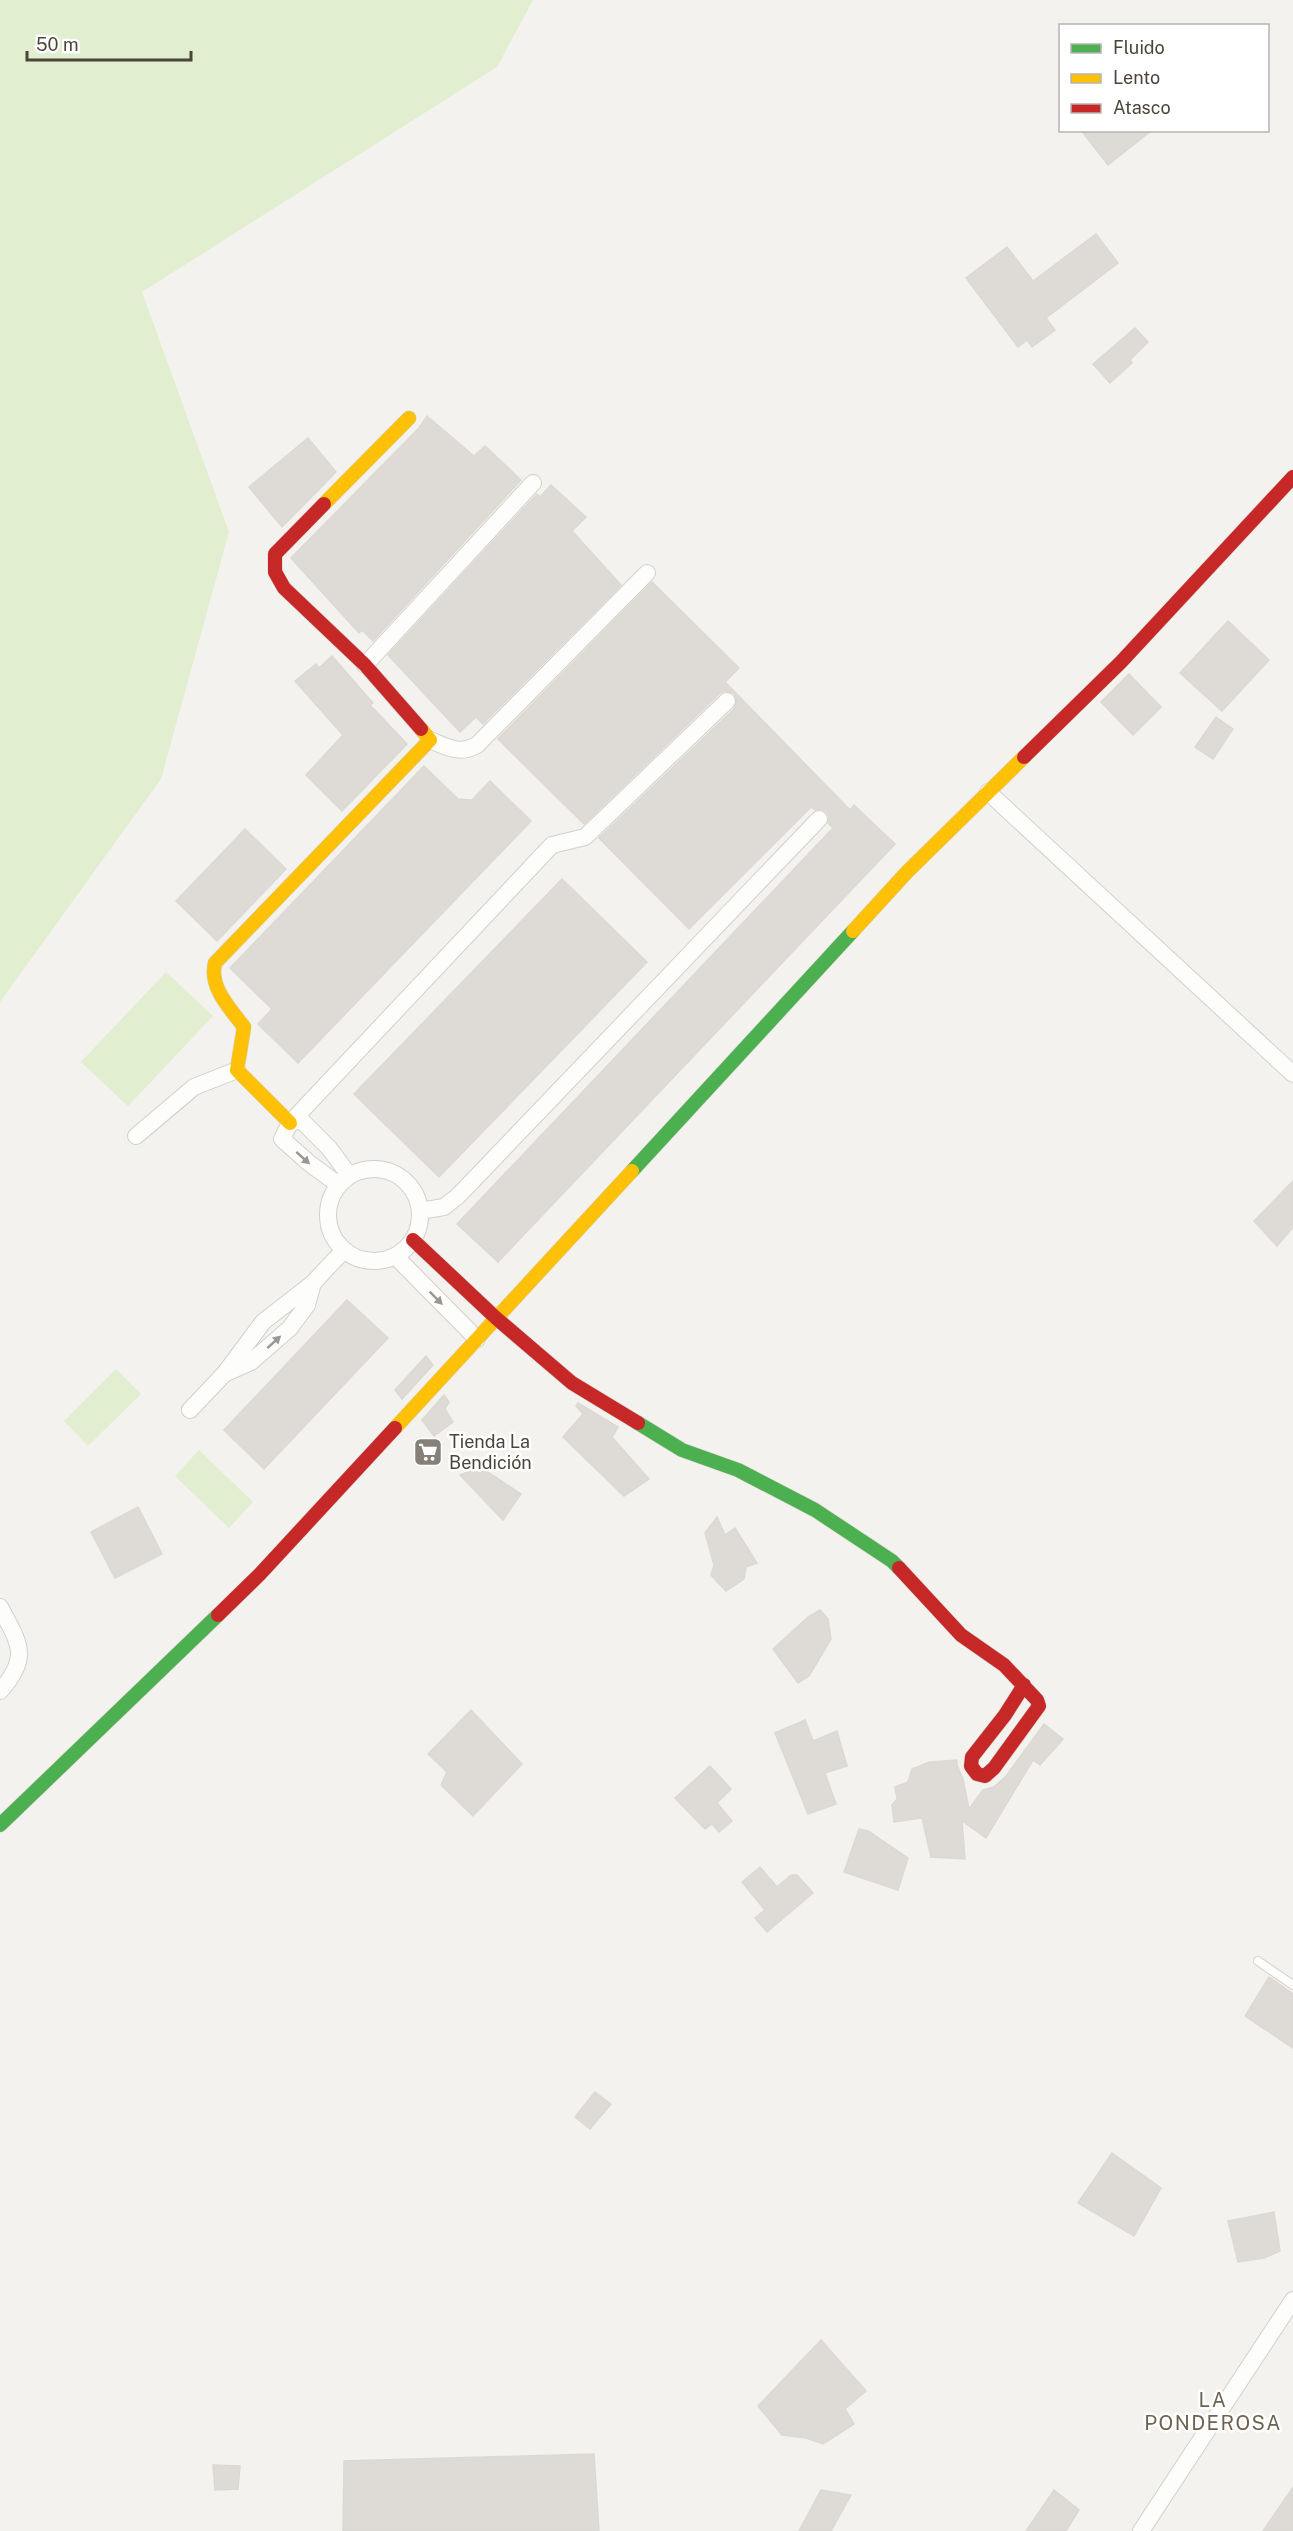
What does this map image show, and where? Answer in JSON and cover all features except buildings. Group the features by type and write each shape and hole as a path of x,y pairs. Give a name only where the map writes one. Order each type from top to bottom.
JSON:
{"street":[{"path":"409,418 275,554 275,572 284,588 365,665 430,740 466,751 477,745 647,573"},
{"path":"0,1825 260,1575 907,872 1121,662 1293,477"},
{"path":"365,665 533,483"},
{"path":"344,1180 309,1163 282,1139 290,1123 552,845 585,837 727,701"},
{"path":"237,1070 244,1027 213,981 211,971 215,963 430,740"},
{"path":"988,792 1293,1074"},
{"path":"420,1211 444,1207 458,1196 819,819"},
{"path":"237,1070 290,1123"},
{"path":"136,1137 194,1087 237,1070"},
{"path":"290,1123 301,1120 329,1148 344,1180"},
{"path":"379,1169 394,1173 407,1183 416,1196 420,1211 419,1226 413,1240 396,1257 374,1262 359,1259 344,1250 329,1228 328,1213 331,1198 344,1180 364,1170 379,1169"},
{"path":"413,1240 496,1318 572,1383 682,1450 738,1470 815,1510 892,1562 961,1635 1004,1665 1024,1685 1037,1700 1039,1706 994,1768 985,1776 977,1774 972,1766 972,1757 1005,1715 1024,1685"},
{"path":"190,1410 225,1373 251,1362 290,1328 307,1305 313,1282 344,1250"},
{"path":"396,1257 477,1339"},
{"path":"0,1607 20,1645 18,1662 12,1678 0,1691"},
{"path":"1141,2531 1293,2300"}],"lane":[{"path":"1258,1961 1293,1985"}],"green space":[{"path":"0,0 533,0 497,67 142,292 229,532 161,779 0,1002"},
{"path":"166,972 213,1016 128,1106 81,1062"},
{"path":"116,1369 141,1394 88,1446 64,1421"},
{"path":"199,1450 253,1502 229,1528 175,1476"}],"traffic: fast":[{"path":"632,1171 853,931"},
{"path":"638,1423 682,1450 738,1470 815,1510 899,1568"},
{"path":"0,1825 218,1615"}],"traffic: slow":[{"path":"324,504 409,418"},
{"path":"290,1123 237,1070 244,1027 218,989 215,981 215,963 430,740 421,729"},
{"path":"853,931 907,872 1024,757"},
{"path":"395,1428 632,1171"}],"traffic: jam":[{"path":"1024,757 1121,662 1293,477"},
{"path":"324,504 275,554 275,572 284,588 365,665 421,729"},
{"path":"413,1240 496,1318 572,1383 638,1423"},
{"path":"218,1615 260,1574 395,1428"},
{"path":"899,1568 961,1635 1004,1665 1037,1700 1039,1706 994,1768 985,1776 977,1774 971,1766 972,1757 1005,1715 1024,1685"}],"place":[{"name":"Tienda La Bendición","path":"428,1452"}],"district":[{"name":"LA PONDEROSA","path":"1213,2412"}]}
